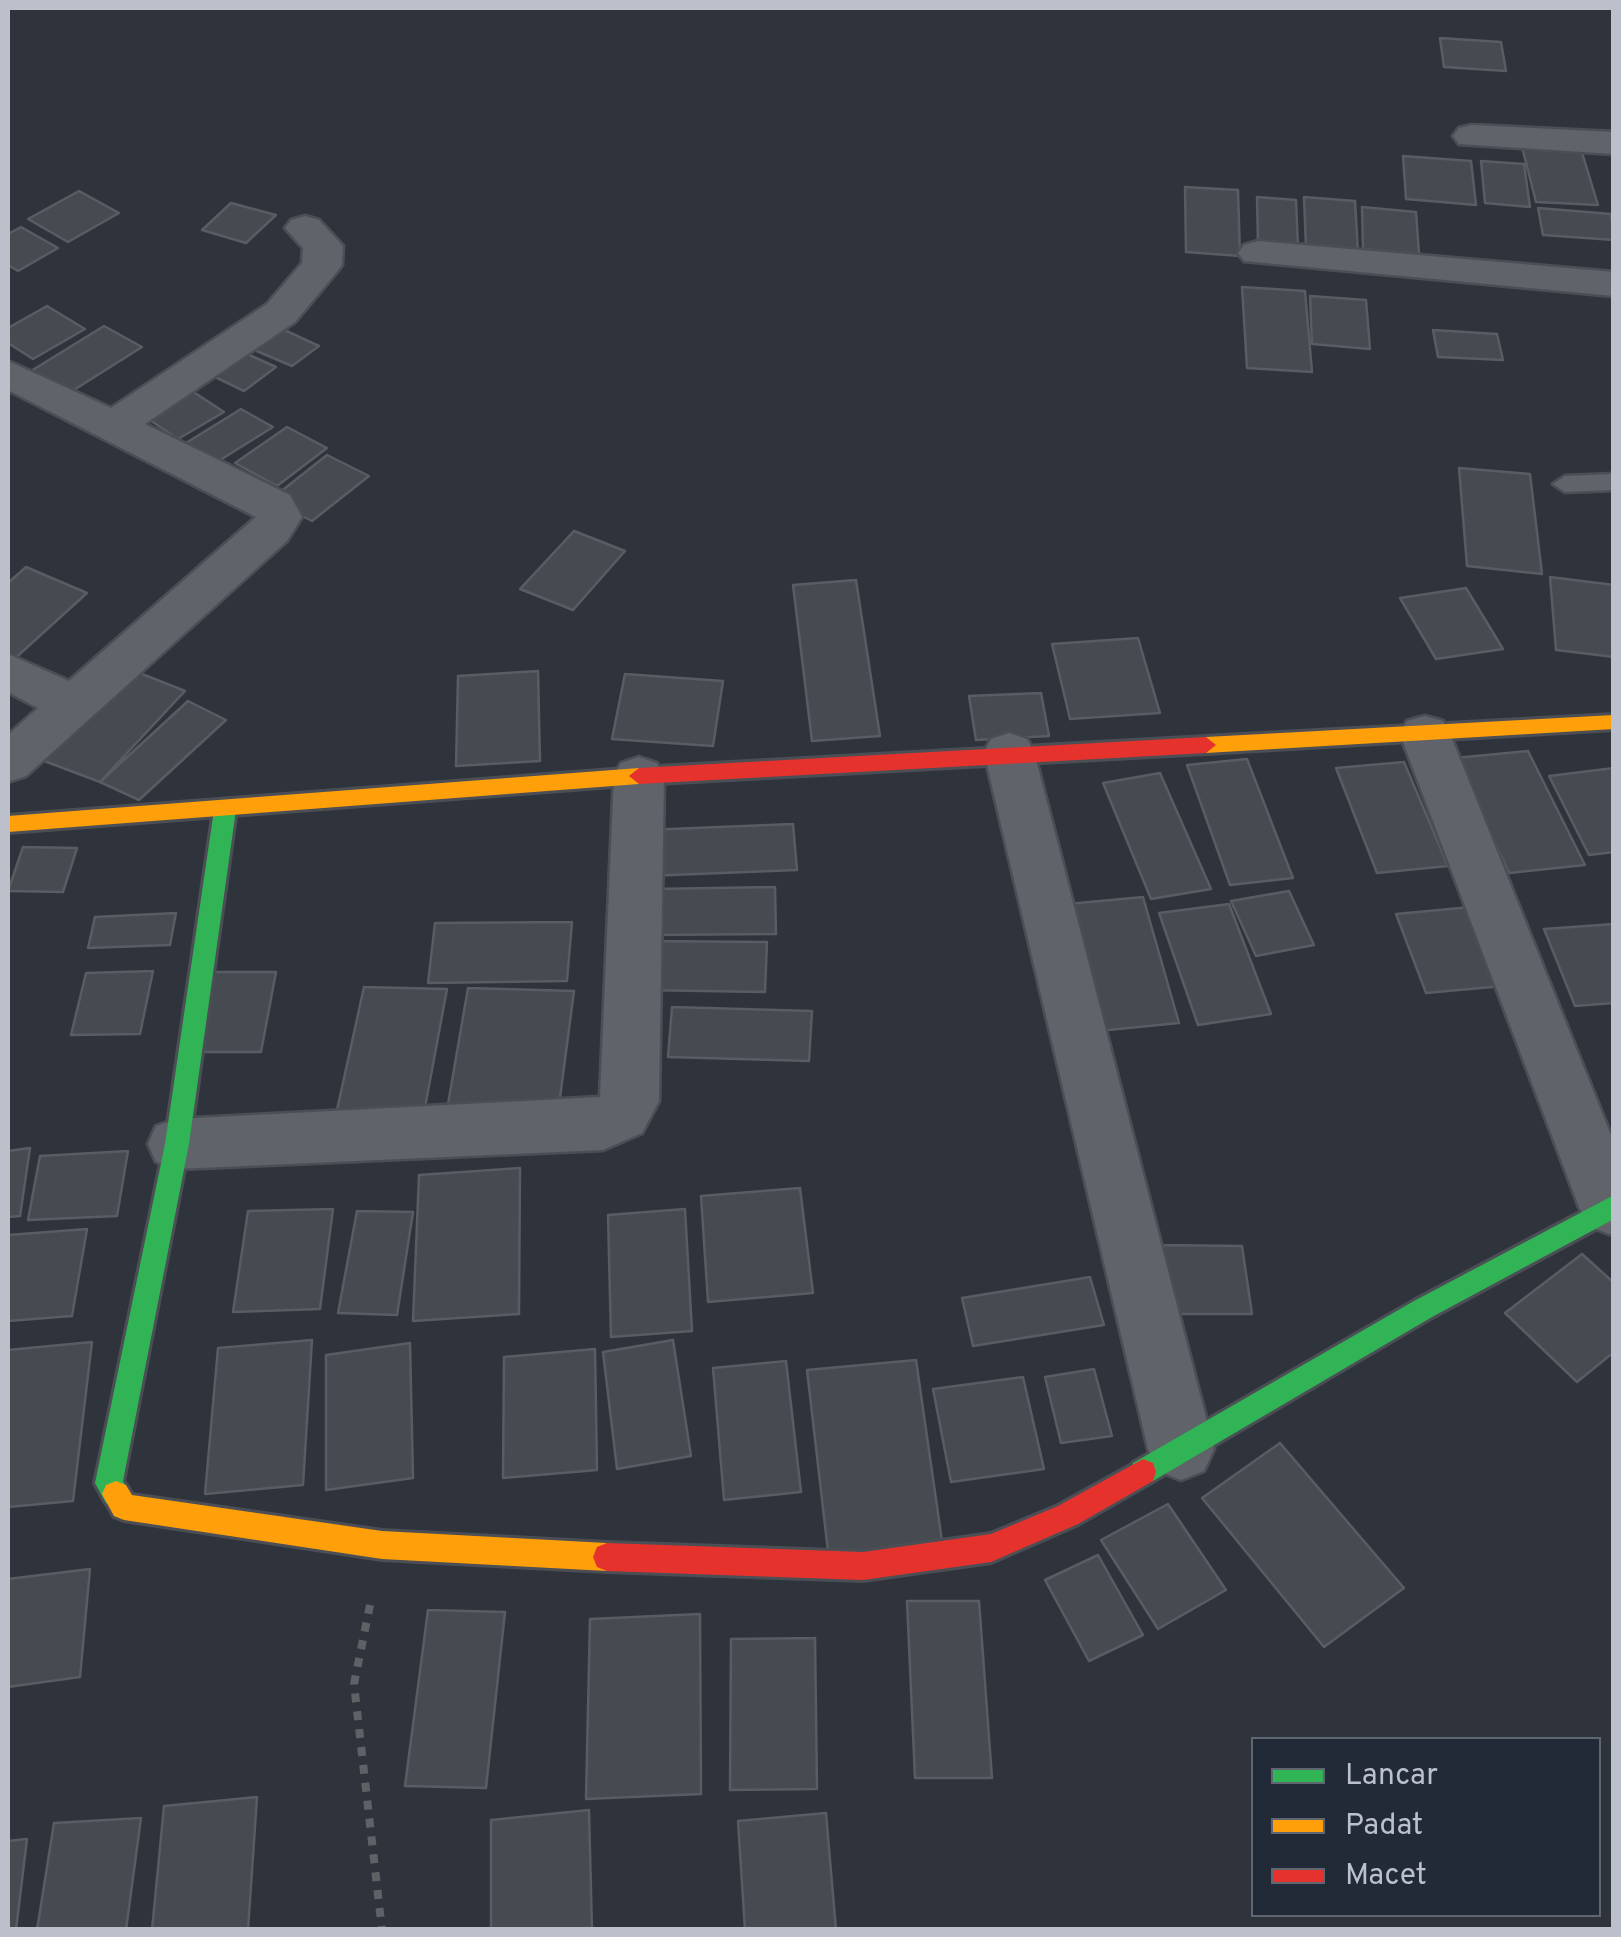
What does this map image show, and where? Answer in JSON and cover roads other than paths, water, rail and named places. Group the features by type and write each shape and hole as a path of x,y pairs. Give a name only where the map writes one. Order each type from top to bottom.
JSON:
{"street":[{"path":"1472,136 1614,143"},
{"path":"113,426 281,312 322,265 322,246 305,228"},
{"path":"1258,253 1614,284"},
{"path":"8,374 274,506 279,517 271,530 8,763"},
{"path":"8,671 72,705"},
{"path":"8,824 1009,752 1614,722"},
{"path":"225,810 177,1144 109,1483 116,1498 124,1507 153,1514 382,1545 862,1566 991,1548 1068,1514 1611,1207 1425,734"},
{"path":"1009,752 1181,1449"},
{"path":"177,1144 604,1125 621,1115 630,1101 639,776"}],"lane":[{"path":"1565,484 1614,482"}]}
